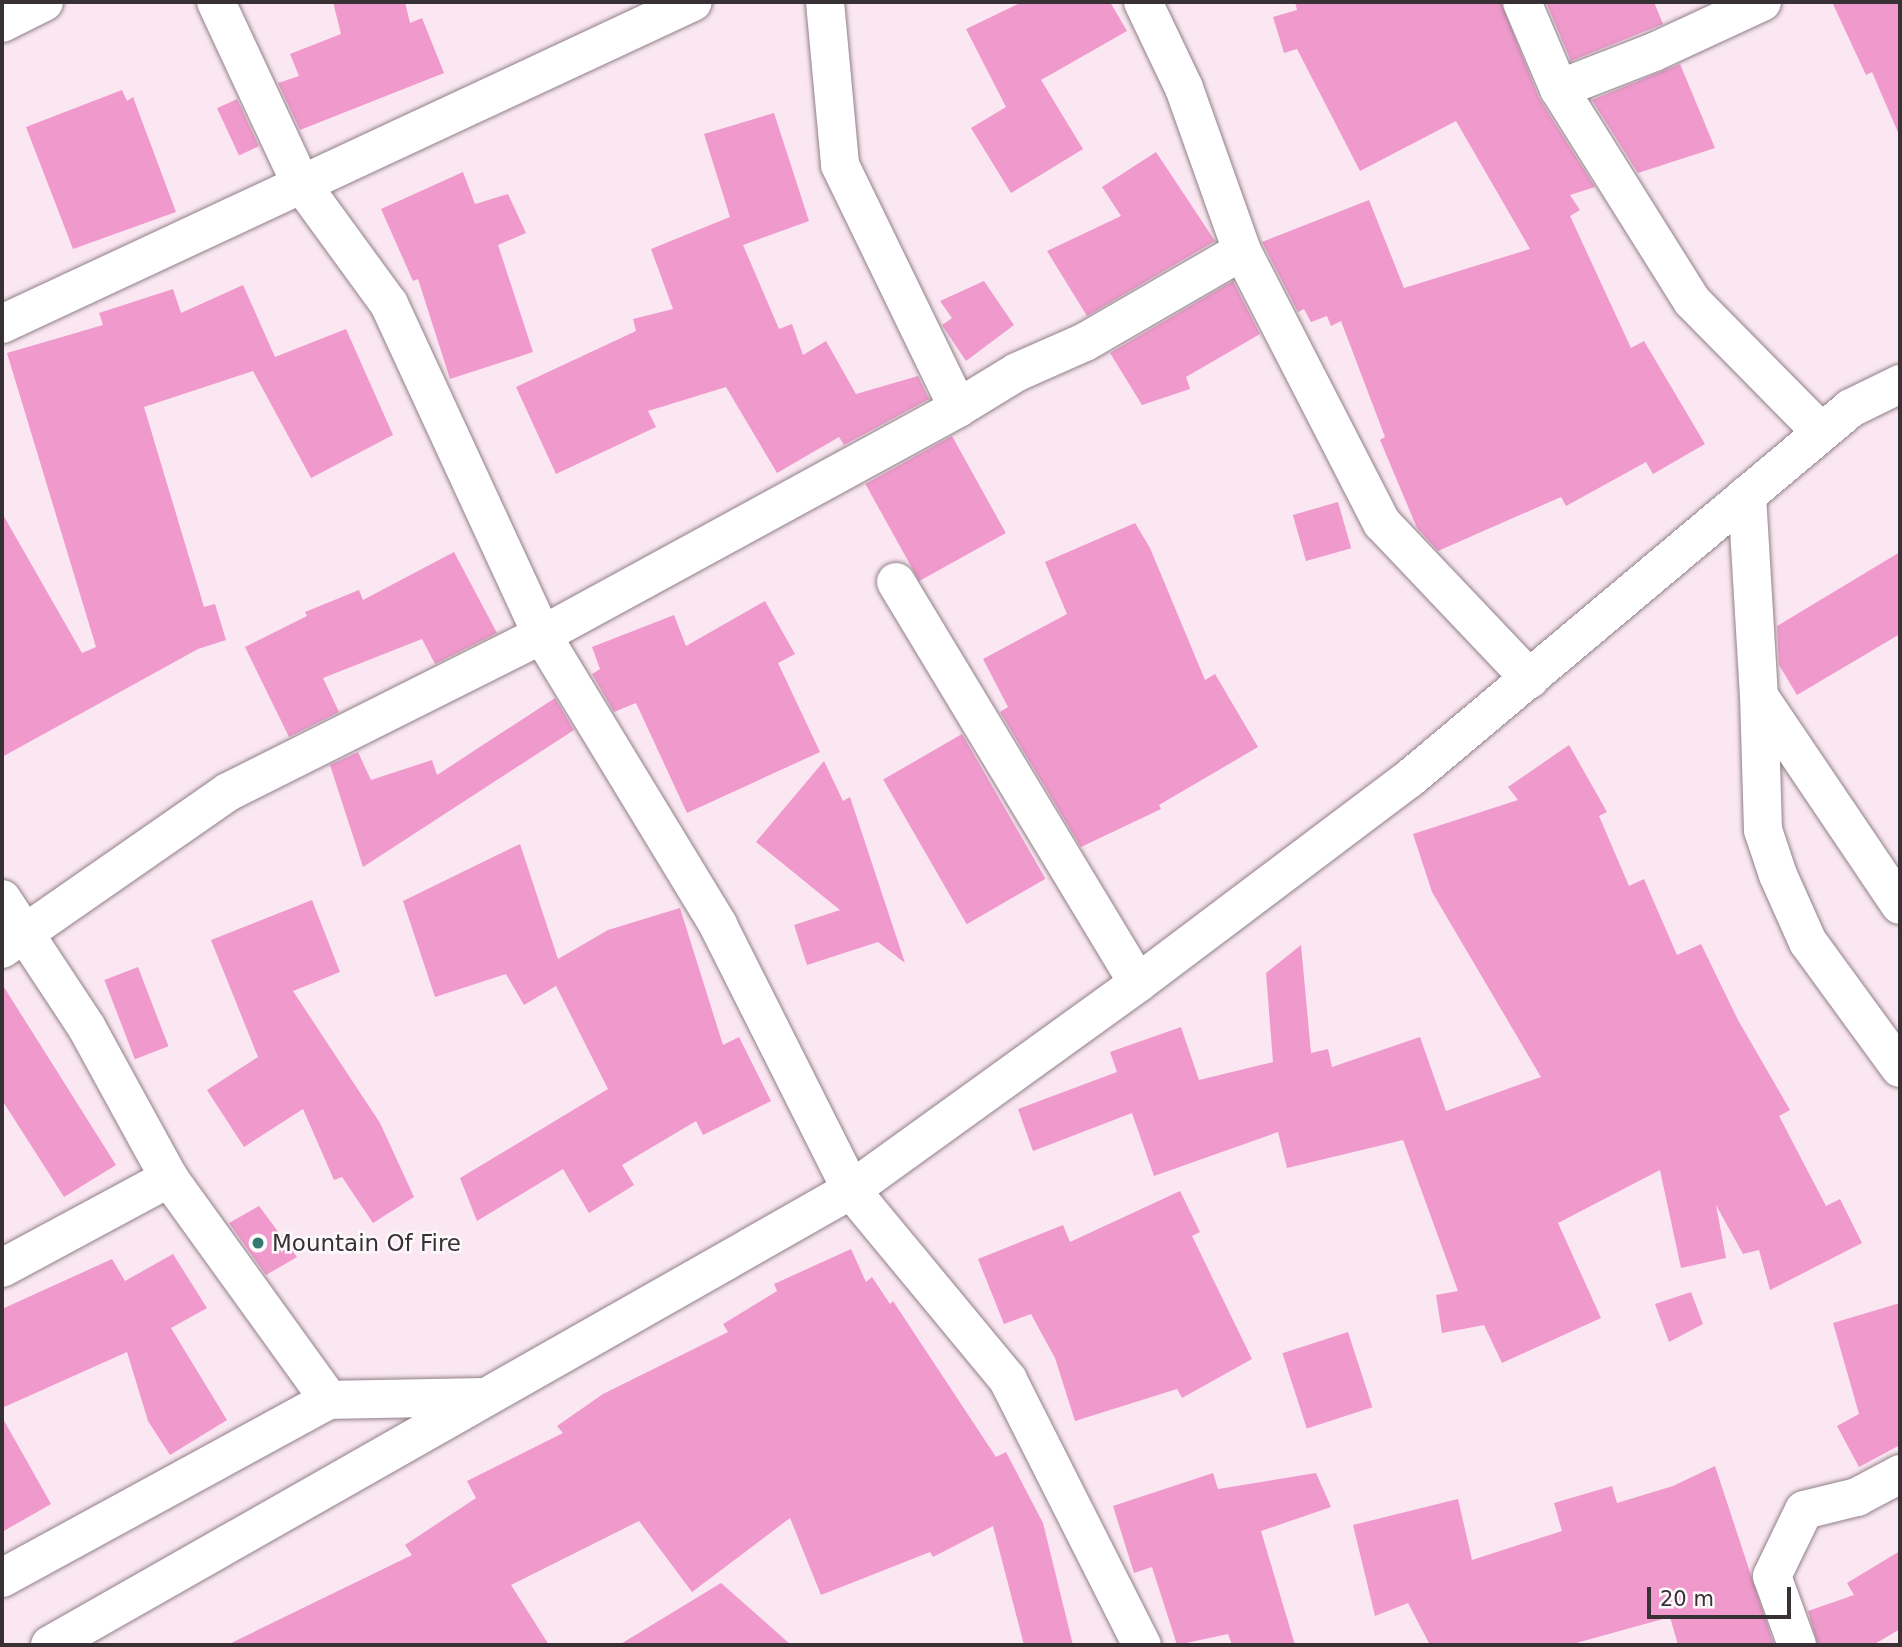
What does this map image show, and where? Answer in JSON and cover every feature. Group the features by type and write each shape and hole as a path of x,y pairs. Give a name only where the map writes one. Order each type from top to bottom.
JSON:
{"street":[{"path":"2,23 44,2"},
{"path":"216,2 300,182 389,304 542,635 718,925 850,1190 1008,1380 1142,1645"},
{"path":"2,324 300,182 693,2"},
{"path":"825,2 840,165 958,408"},
{"path":"1143,2 1184,88 1242,251 1382,523 1530,679"},
{"path":"1522,2 1559,89 1692,301 1821,432"},
{"path":"1559,89 1654,52 1762,2"},
{"path":"13,943 228,792 542,635 958,408 1017,372 1085,342 1242,251"},
{"path":"50,1645 850,1190 1138,983 1409,779 1821,432 1851,408 1900,384"},
{"path":"1747,495 1759,696 1763,830 1778,875 1808,942 1900,1068"},
{"path":"896,582 1138,983"},
{"path":"1759,696 1900,905"},
{"path":"2,899 13,943 87,1028 169,1178 329,1400"},
{"path":"2,1268 169,1178"},
{"path":"2,1578 329,1400 484,1397"},
{"path":"1797,1645 1772,1576 1804,1510 1857,1497 1900,1474"}],"building":[{"path":"333,2 405,2 410,23 422,18 444,73 300,130 278,83 299,76 290,54 341,34"},
{"path":"1022,2 1110,2 1127,31 1041,80 1083,149 1011,193 971,128 1006,107 966,29"},
{"path":"1295,2 1501,2 1539,98 1595,187 1570,195 1580,210 1570,216 1631,348 1644,341 1705,444 1653,474 1646,462 1566,506 1561,497 1438,551 1417,528 1380,440 1385,437 1341,321 1331,326 1327,316 1311,322 1304,309 1298,312 1262,242 1369,200 1404,288 1530,249 1456,121 1360,171 1297,49 1284,53 1273,17 1297,10"},
{"path":"1546,2 1654,2 1663,24 1571,61"},
{"path":"1832,2 1900,2 1900,137 1872,72 1866,75"},
{"path":"1680,64 1715,148 1638,173 1592,100"},
{"path":"122,90 127,101 133,97 176,212 73,249 26,127"},
{"path":"237,99 259,146 239,155 217,108"},
{"path":"774,113 809,221 743,245 779,329 792,324 803,355 826,341 856,394 918,376 929,399 844,445 839,437 777,473 726,387 648,411 656,427 556,474 516,387 636,331 633,319 673,309 651,249 730,217 704,134"},
{"path":"1156,152 1215,241 1087,316 1047,251 1121,216 1102,187"},
{"path":"463,172 475,204 508,194 526,233 498,245 533,352 450,379 418,279 413,281 381,209"},
{"path":"984,281 1014,325 966,361 942,325 952,318 940,301"},
{"path":"1233,281 1260,334 1186,377 1190,389 1142,405 1110,353"},
{"path":"243,285 275,357 346,329 393,435 311,478 253,371 144,407 204,607 215,604 226,640 198,649 2,757 2,513 82,653 96,647 7,353 103,325 99,313 173,289 181,313"},
{"path":"952,436 1006,533 919,581 865,484"},
{"path":"1338,502 1351,548 1306,561 1293,515"},
{"path":"1135,523 1150,548 1205,680 1215,674 1258,747 1159,805 1161,809 1081,847 1000,712 1008,707 983,659 1067,614 1045,562"},
{"path":"454,552 497,633 435,664 422,639 323,678 339,712 289,737 245,647 307,616 305,612 359,590 363,600"},
{"path":"1900,552 1900,634 1797,695 1779,665 1777,626"},
{"path":"765,601 795,654 778,663 820,752 687,813 636,703 614,712 592,674 600,669 592,647 674,615 686,646"},
{"path":"555,698 574,730 363,867 330,765 358,752 371,780 432,760 437,775"},
{"path":"962,734 1046,879 967,924 883,780"},
{"path":"1569,745 1607,812 1599,816 1629,886 1644,879 1677,955 1701,944 1738,1020 1790,1110 1779,1116 1826,1206 1840,1199 1862,1243 1770,1290 1759,1250 1743,1254 1716,1205 1726,1258 1681,1268 1660,1170 1558,1223 1601,1318 1502,1363 1484,1325 1442,1333 1436,1295 1458,1291 1403,1140 1287,1168 1278,1132 1154,1176 1132,1113 1033,1151 1018,1109 1117,1072 1110,1052 1181,1027 1199,1080 1273,1062 1266,973 1301,945 1311,1053 1328,1049 1332,1067 1420,1037 1446,1111 1541,1077 1432,892 1413,834 1518,800 1508,787"},
{"path":"824,761 843,801 850,797 905,963 878,942 807,965 794,925 840,910 756,842"},
{"path":"520,844 558,959 608,930 680,908 723,1045 739,1037 771,1101 703,1135 696,1121 622,1165 634,1185 589,1213 563,1169 477,1221 460,1178 608,1089 556,986 524,1005 506,974 435,997 403,901"},
{"path":"312,900 340,972 293,991 380,1123 414,1197 373,1223 342,1177 334,1180 303,1109 244,1147 207,1090 258,1057 211,940"},
{"path":"138,967 168,1046 135,1059 104,980"},
{"path":"2,984 116,1165 64,1197 2,1100"},
{"path":"1180,1191 1200,1232 1192,1236 1252,1359 1182,1398 1177,1389 1075,1421 1055,1358 1031,1314 1004,1324 978,1259 1063,1225 1070,1242"},
{"path":"259,1206 297,1257 266,1275 229,1223"},
{"path":"851,1249 866,1282 872,1277 890,1304 893,1301 996,1457 1006,1452 1043,1523 1073,1645 1024,1645 993,1526 933,1557 930,1552 821,1595 790,1518 692,1592 639,1521 511,1585 549,1645 227,1645 412,1555 405,1545 476,1498 467,1481 563,1433 557,1426 603,1394 728,1332 723,1324 777,1291 774,1284"},
{"path":"173,1254 207,1308 171,1328 227,1420 170,1455 148,1421 127,1352 2,1408 2,1309 112,1259 125,1281"},
{"path":"1691,1292 1703,1324 1669,1342 1655,1304"},
{"path":"1900,1303 1900,1445 1859,1467 1837,1426 1859,1414 1833,1323"},
{"path":"1348,1332 1372,1407 1307,1428 1282,1353"},
{"path":"2,1417 51,1504 2,1532"},
{"path":"1715,1466 1774,1645 1678,1645 1670,1617 1569,1645 1430,1645 1408,1603 1375,1616 1353,1525 1458,1499 1472,1560 1562,1531 1554,1503 1612,1486 1617,1503 1673,1486"},
{"path":"1213,1473 1218,1489 1316,1473 1331,1507 1261,1531 1295,1645 1232,1645 1228,1634 1177,1645 1152,1567 1134,1573 1113,1506"},
{"path":"1900,1551 1900,1629 1873,1645 1818,1645 1808,1611 1854,1595 1847,1583"},
{"path":"721,1583 791,1645 619,1645"}],"place":[{"name":"Mountain Of Fire","path":"258,1243"}]}
